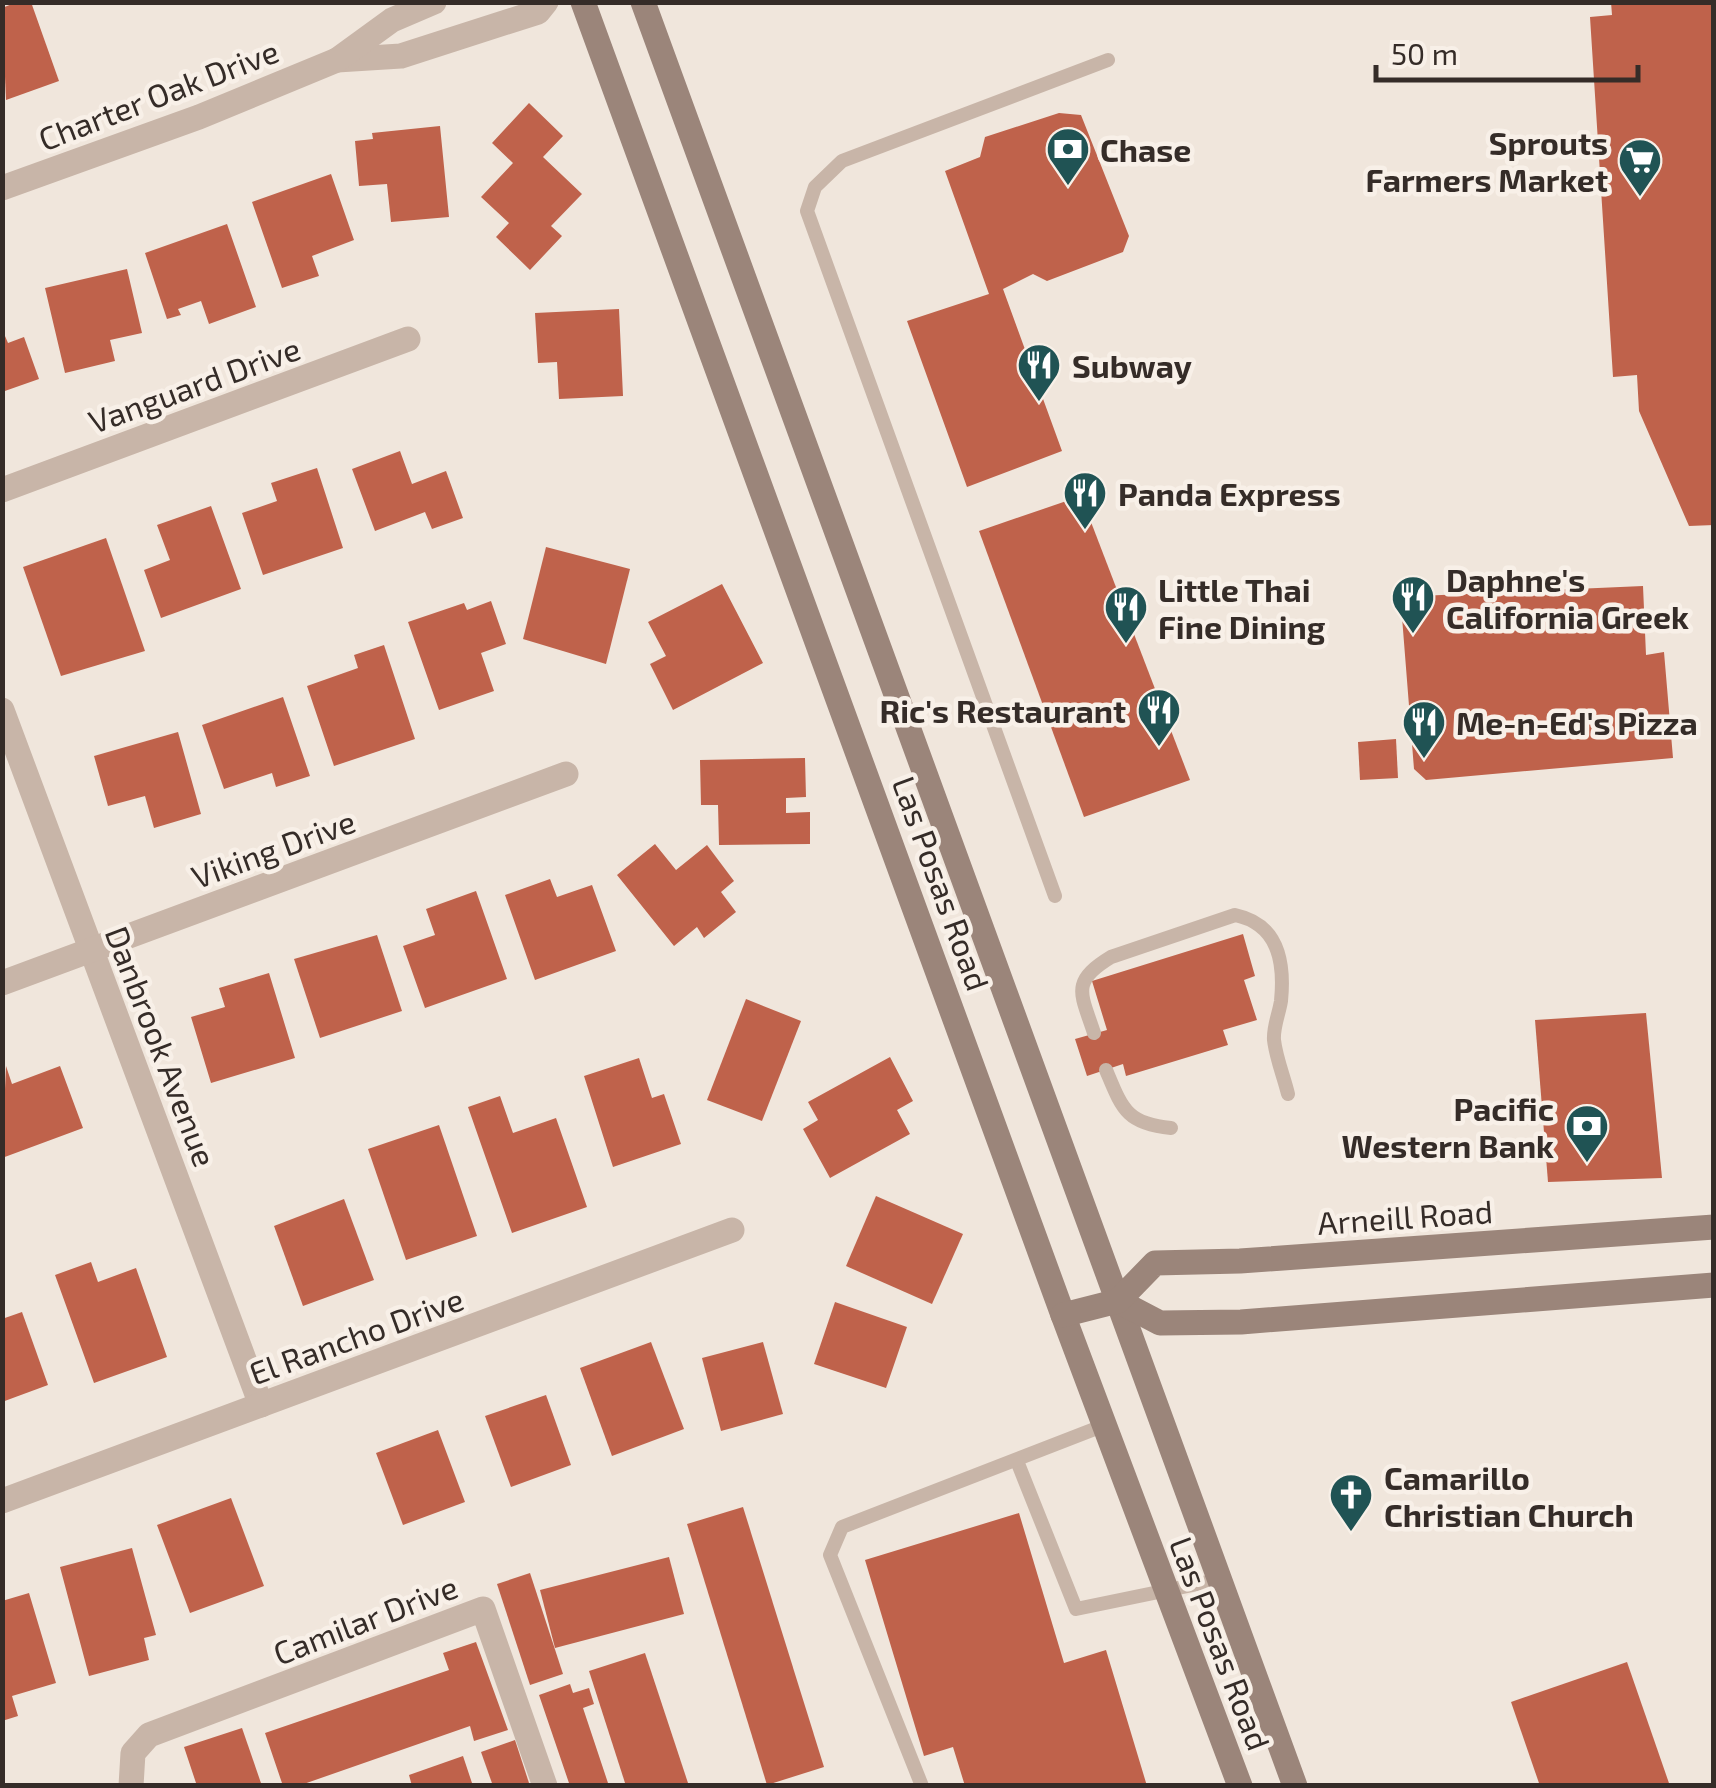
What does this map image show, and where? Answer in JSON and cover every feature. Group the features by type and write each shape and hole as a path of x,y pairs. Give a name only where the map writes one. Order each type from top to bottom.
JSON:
{"main road":[{"name":"Las Posas Road","path":"584,2 1063,1315 1240,1786"},
{"name":"Las Posas Road","path":"643,2 1295,1786"},
{"name":"Arneill Road","path":"1118,1301 1155,1263 1240,1261 1714,1227"},
{"path":"1063,1315 1118,1301 1160,1322 1242,1322 1714,1285"}],"street":[{"name":"Charter Oak Drive","path":"2,188 199,117 337,60 392,20 434,2"},
{"name":"Charter Oak Drive","path":"337,60 402,56 538,12 546,2"},
{"name":"Vanguard Drive","path":"2,490 408,338"},
{"name":"Danbrook Avenue","path":"2,710 262,1405"},
{"name":"Viking Drive","path":"2,984 566,774"},
{"name":"El Rancho Drive","path":"2,1501 732,1230"},
{"name":"Camilar Drive","path":"131,1786 133,1754 149,1735 483,1609 545,1786"}],"lane":[{"path":"1055,896 807,211 815,188 842,161 1108,60"},
{"path":"1094,1033 1081,992 1083,978 1093,968 1111,957 1235,914 1255,919 1270,931 1278,956 1282,998 1274,1038 1288,1094"},
{"path":"1106,1070 1123,1109 1145,1126 1171,1128"},
{"path":"922,1786 830,1555 842,1527 1105,1425"},
{"path":"1018,1460 1076,1609 1217,1580"}],"building":[{"path":"31,2 59,81 6,100 2,8"},
{"path":"1611,2 1714,2 1714,525 1689,526 1639,411 1637,375 1613,377 1590,17 1612,15"},
{"path":"529,103 563,136 543,157 582,194 551,226 562,236 530,270 496,237 509,223 481,197 513,163 492,143"},
{"path":"1059,113 1081,115 1129,236 1123,252 1047,281 1033,274 1003,289 1062,451 967,487 907,321 989,294 945,171 980,157 985,137"},
{"path":"440,126 449,217 391,222 387,184 359,186 355,141 373,139 372,133"},
{"path":"331,174 354,240 312,256 319,276 282,288 252,202"},
{"path":"227,224 256,307 209,324 201,301 178,309 181,315 167,319 145,253"},
{"path":"127,269 142,333 110,340 115,361 65,373 45,288"},
{"path":"619,309 623,396 559,399 557,362 538,363 535,313"},
{"path":"2,329 8,343 24,337 39,379 2,392"},
{"path":"400,451 412,484 446,471 463,518 432,529 425,512 375,531 352,469"},
{"path":"317,468 343,548 263,575 242,513 277,501 271,483"},
{"path":"1081,496 1190,780 1084,817 979,531"},
{"path":"211,506 241,589 161,618 144,570 170,560 157,525"},
{"path":"106,538 145,651 61,676 23,567"},
{"path":"546,547 630,569 606,664 523,639"},
{"path":"722,584 763,663 673,710 650,664 666,656 648,622"},
{"path":"1643,586 1646,655 1664,652 1673,758 1426,780 1414,769 1402,617 1419,596"},
{"path":"491,601 506,644 481,653 494,691 439,710 408,622 464,603 467,610"},
{"path":"384,645 415,739 334,766 307,686 358,668 354,655"},
{"path":"283,697 310,776 276,787 272,773 224,789 202,725"},
{"path":"178,732 201,814 154,828 145,796 108,806 94,756"},
{"path":"1396,739 1398,778 1360,780 1358,742"},
{"path":"805,758 806,797 786,798 786,813 810,812 810,844 719,845 718,805 701,805 700,760"},
{"path":"655,844 676,870 707,845 734,881 721,892 736,912 704,938 697,927 674,946 617,875"},
{"path":"550,879 557,897 592,885 616,951 535,980 505,895"},
{"path":"476,891 507,979 425,1008 403,946 435,935 426,909"},
{"path":"1243,934 1255,976 1244,980 1257,1020 1223,1030 1228,1045 1126,1076 1123,1064 1087,1076 1075,1039 1107,1030 1092,981"},
{"path":"377,935 402,1011 320,1038 294,959"},
{"path":"269,973 295,1058 211,1083 191,1017 225,1007 219,988"},
{"path":"746,999 801,1021 762,1121 707,1100"},
{"path":"1646,1013 1662,1178 1548,1182 1535,1020"},
{"path":"890,1057 913,1101 897,1110 910,1134 830,1178 803,1129 818,1120 808,1102"},
{"path":"639,1058 652,1098 664,1094 681,1144 613,1167 584,1076"},
{"path":"6,1066 12,1084 60,1066 83,1128 2,1158"},
{"path":"500,1096 513,1133 556,1118 587,1207 512,1233 468,1107"},
{"path":"439,1125 477,1236 406,1260 368,1149"},
{"path":"876,1196 963,1234 932,1304 846,1266"},
{"path":"344,1199 374,1280 303,1306 274,1226"},
{"path":"91,1262 98,1282 136,1268 167,1357 94,1383 55,1275"},
{"path":"835,1302 907,1327 886,1388 814,1364"},
{"path":"22,1312 48,1385 2,1402 2,1319"},
{"path":"651,1342 684,1429 612,1456 580,1368"},
{"path":"763,1342 783,1414 721,1431 702,1358"},
{"path":"546,1395 571,1465 511,1487 485,1416"},
{"path":"438,1430 465,1502 403,1525 376,1453"},
{"path":"231,1498 264,1586 190,1613 157,1525"},
{"path":"743,1507 824,1767 767,1785 687,1524"},
{"path":"1019,1513 1064,1663 1106,1650 1147,1786 965,1786 953,1747 924,1756 865,1560"},
{"path":"132,1548 156,1635 144,1638 149,1660 89,1676 60,1567"},
{"path":"669,1557 684,1614 555,1648 540,1590"},
{"path":"530,1573 563,1674 530,1685 497,1584"},
{"path":"29,1593 56,1683 12,1696 18,1716 2,1721 2,1601"},
{"path":"476,1642 508,1730 474,1741 470,1726 298,1786 283,1786 265,1733 449,1670 443,1653"},
{"path":"645,1653 689,1786 626,1786 589,1671"},
{"path":"1627,1662 1670,1786 1540,1786 1511,1702"},
{"path":"570,1684 573,1693 589,1688 594,1704 583,1708 609,1786 570,1786 539,1695"},
{"path":"242,1728 262,1786 197,1786 184,1747"},
{"path":"515,1740 530,1786 493,1786 481,1752"},
{"path":"463,1756 473,1786 412,1786 409,1775"}],"place":[{"name":"Chase","path":"1068,187"},
{"name":"Sprouts Farmers Market","path":"1640,198"},
{"name":"Subway","path":"1039,403"},
{"name":"Panda Express","path":"1085,531"},
{"name":"Daphne's California Greek","path":"1413,635"},
{"name":"Little Thai Fine Dining","path":"1126,645"},
{"name":"Ric's Restaurant","path":"1159,748"},
{"name":"Me-n-Ed's Pizza","path":"1424,760"},
{"name":"Pacific Western Bank","path":"1587,1164"},
{"name":"Camarillo Christian Church","path":"1351,1533"}]}
